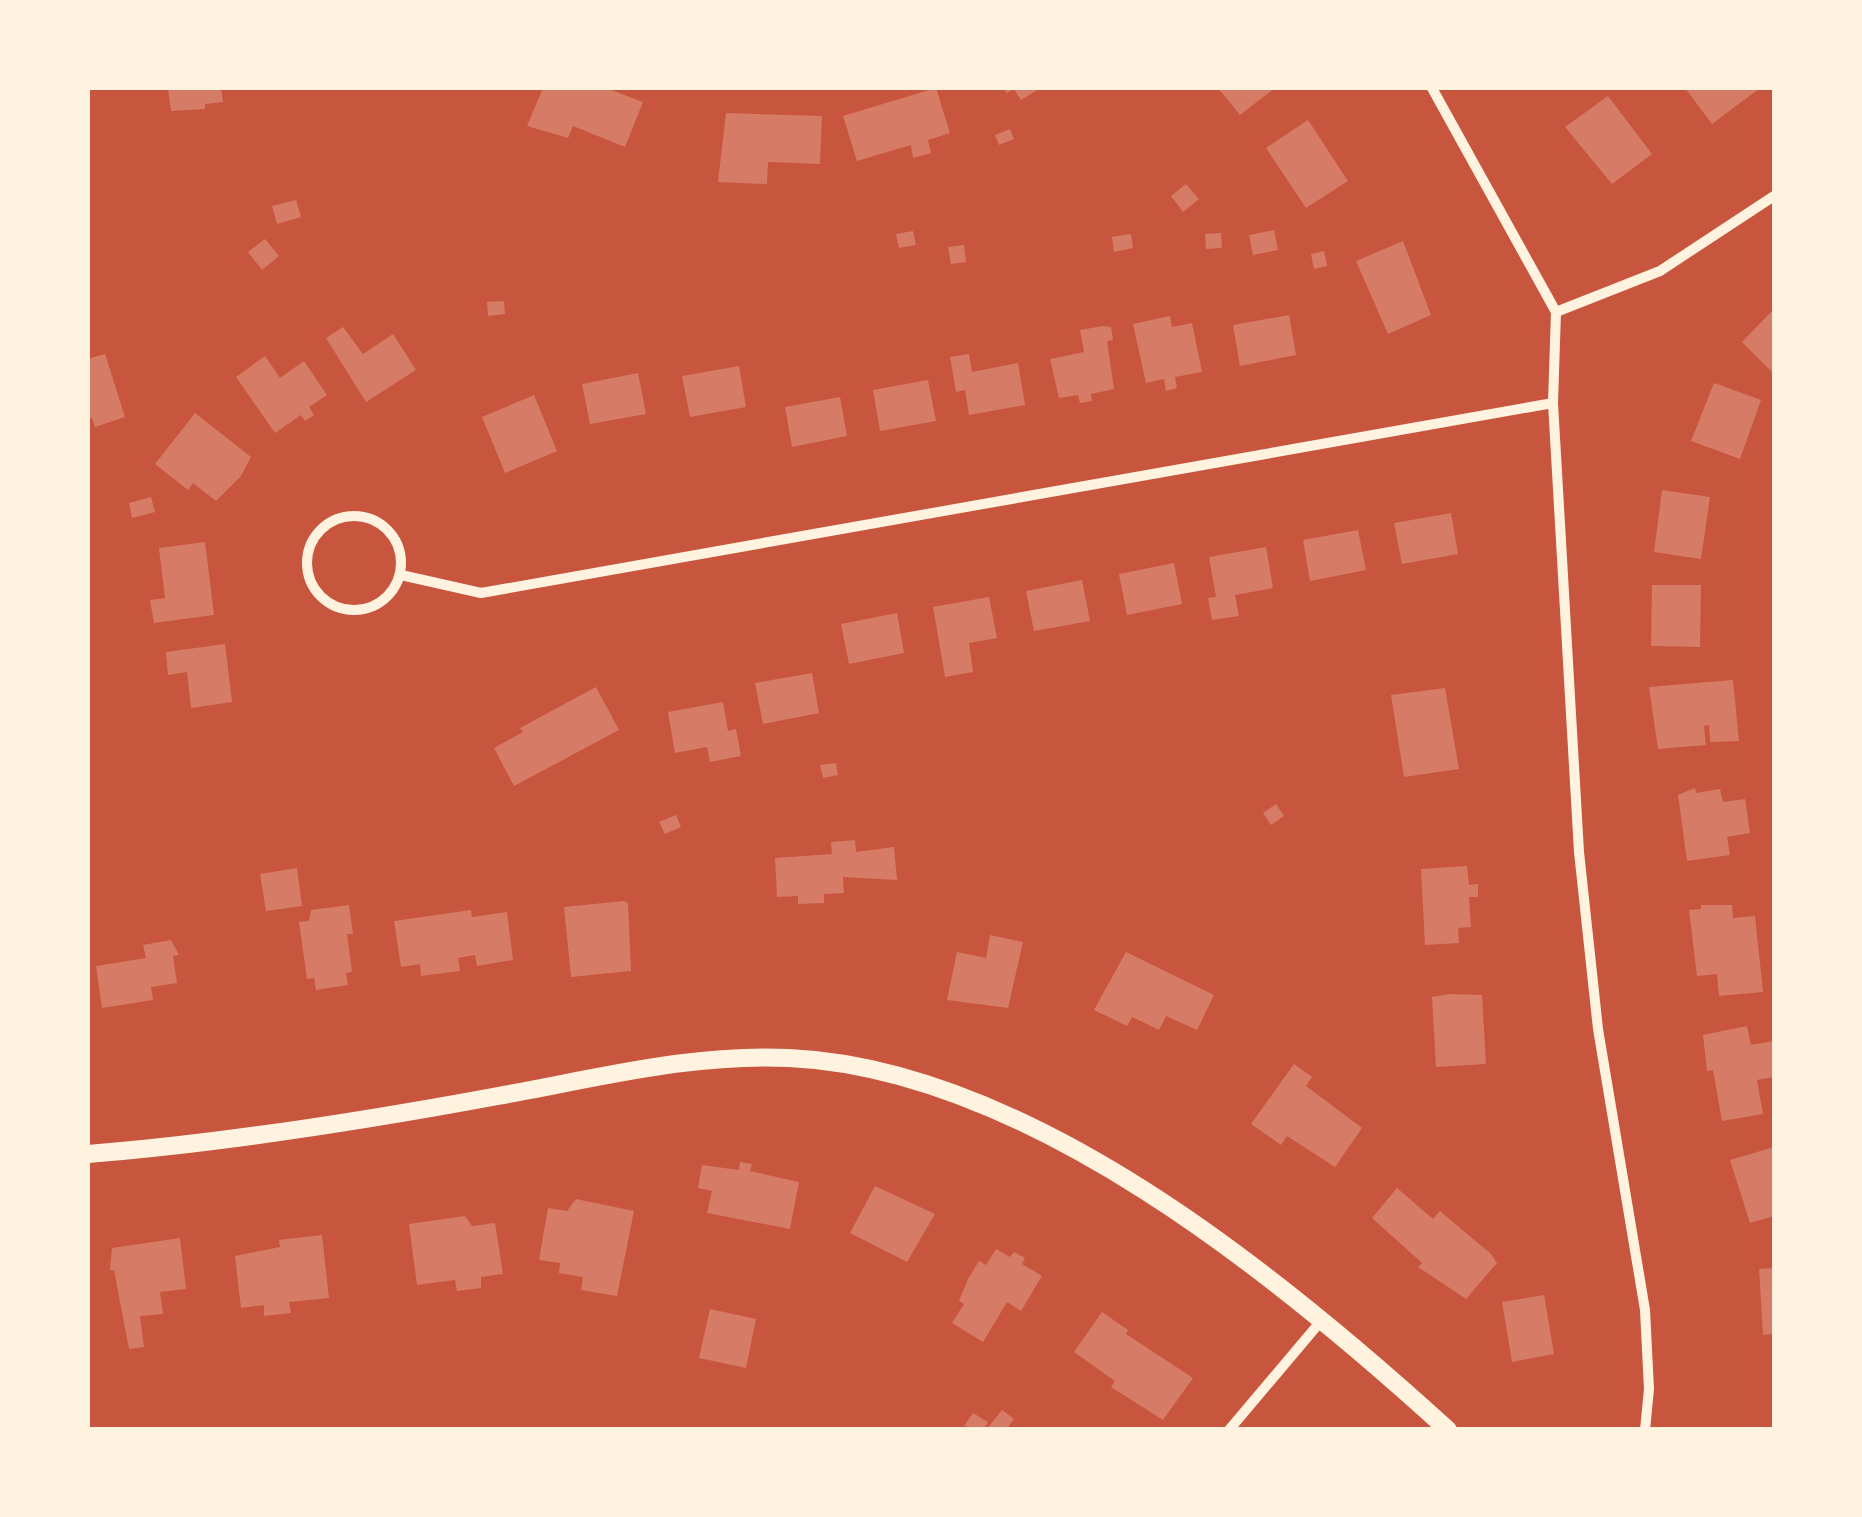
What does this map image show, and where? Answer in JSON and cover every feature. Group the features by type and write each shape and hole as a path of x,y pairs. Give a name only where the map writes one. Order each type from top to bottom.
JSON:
{"street":[{"path":"1432,88 1556,312 1554,404 1579,852 1598,1029 1645,1310 1650,1388 1645,1430"},
{"path":"1556,312 1660,271 1774,196"},
{"path":"400,575 481,593 1554,404"},
{"path":"358,515 374,519 397,542 400,575 382,602 350,611 320,597 306,568 308,551 326,524 358,515"},
{"path":"88,1154 420,1110 688,1062 758,1057 832,1062 950,1092 1049,1137 1181,1216 1320,1320 1448,1430"},
{"path":"1229,1430 1320,1320"}],"building":[{"path":"168,88 221,88 223,102 205,104 205,109 171,111"},
{"path":"543,88 606,88 643,102 625,147 573,126 568,138 527,126"},
{"path":"936,88 950,133 928,140 931,153 913,158 911,145 857,161 843,116"},
{"path":"1003,88 1040,88 1021,100 1014,89 1007,93"},
{"path":"1218,88 1275,88 1240,115"},
{"path":"1685,88 1760,88 1712,124"},
{"path":"1608,96 1652,154 1612,184 1565,127"},
{"path":"726,113 822,116 820,164 768,162 767,184 718,182"},
{"path":"1308,120 1348,181 1306,208 1266,148"},
{"path":"1010,129 1014,139 999,145 995,135"},
{"path":"1186,184 1199,199 1183,212 1171,196"},
{"path":"296,200 301,217 277,224 272,206"},
{"path":"1274,230 1278,250 1253,255 1249,235"},
{"path":"913,231 916,245 899,248 896,234"},
{"path":"1221,233 1222,248 1206,249 1205,234"},
{"path":"1131,234 1133,248 1114,252 1112,237"},
{"path":"265,239 279,256 262,270 248,252"},
{"path":"1403,241 1431,315 1388,334 1356,261"},
{"path":"964,245 966,262 951,264 948,247"},
{"path":"1324,251 1327,266 1314,269 1311,254"},
{"path":"504,301 505,314 488,316 487,302"},
{"path":"1774,309 1774,374 1742,342"},
{"path":"1289,315 1296,355 1240,366 1233,325"},
{"path":"1170,316 1172,327 1192,323 1202,372 1175,377 1177,388 1166,391 1164,379 1146,383 1133,324"},
{"path":"343,327 363,354 393,334 416,370 366,402 326,338"},
{"path":"1111,327 1113,340 1107,341 1114,389 1091,394 1092,401 1080,403 1078,395 1059,398 1050,359 1084,352 1080,330"},
{"path":"105,354 125,417 95,427 92,418 88,420 88,359"},
{"path":"969,354 972,372 1018,363 1025,405 969,415 965,390 956,392 950,357"},
{"path":"265,356 280,378 304,361 327,395 309,407 314,415 305,421 301,415 275,433 236,377"},
{"path":"739,366 746,407 690,417 682,376"},
{"path":"638,373 646,414 590,424 582,384"},
{"path":"928,380 936,421 880,431 873,390"},
{"path":"1714,383 1761,400 1740,459 1691,441"},
{"path":"534,395 557,451 505,473 482,417"},
{"path":"840,397 847,436 792,447 785,407"},
{"path":"195,413 251,457 241,476 216,501 193,483 188,490 155,464"},
{"path":"1662,490 1710,497 1701,559 1654,552"},
{"path":"151,497 155,512 132,518 129,503"},
{"path":"1451,513 1458,554 1402,564 1394,523"},
{"path":"1358,530 1366,570 1310,581 1303,540"},
{"path":"205,542 214,615 154,623 150,600 165,598 159,548"},
{"path":"1266,547 1273,588 1235,595 1239,616 1212,620 1208,598 1216,597 1209,557"},
{"path":"1174,563 1182,604 1127,615 1119,574"},
{"path":"1082,580 1090,621 1034,631 1026,591"},
{"path":"1652,585 1701,585 1700,647 1651,646"},
{"path":"989,597 997,638 969,643 973,672 945,677 933,607"},
{"path":"897,613 904,653 849,664 841,624"},
{"path":"225,644 232,702 191,708 187,672 168,675 166,652"},
{"path":"812,673 819,713 763,724 755,683"},
{"path":"1733,680 1739,741 1710,742 1709,725 1704,726 1706,745 1658,749 1649,687"},
{"path":"596,687 619,730 514,786 494,748 523,732 520,728"},
{"path":"1445,688 1459,769 1404,777 1391,695"},
{"path":"723,702 728,731 736,729 741,756 710,762 707,747 675,753 668,712"},
{"path":"836,763 838,775 823,778 820,765"},
{"path":"1695,788 1696,793 1720,789 1723,802 1745,799 1750,833 1727,837 1730,855 1687,861 1678,795"},
{"path":"1276,804 1284,816 1271,825 1263,813"},
{"path":"676,815 681,827 665,834 659,822"},
{"path":"855,840 856,852 894,847 897,880 843,877 844,893 824,894 824,903 798,904 798,896 777,897 775,858 832,854 831,842"},
{"path":"1467,866 1469,885 1478,884 1478,897 1469,897 1471,927 1458,928 1459,943 1425,945 1421,869"},
{"path":"297,868 302,906 266,911 260,874"},
{"path":"628,903 631,971 571,977 564,907"},
{"path":"349,905 353,934 347,934 352,972 346,973 348,985 316,990 314,978 307,979 299,922 309,921 311,910"},
{"path":"1701,905 1732,905 1733,918 1755,916 1763,992 1719,996 1717,974 1697,976 1689,910 1701,909"},
{"path":"471,910 472,917 507,912 513,960 477,966 475,955 458,958 460,971 421,976 420,964 401,967 394,921"},
{"path":"990,935 1023,942 1008,1008 947,1000 957,952 986,958"},
{"path":"171,940 179,955 173,956 177,983 151,987 153,1000 102,1008 96,966 146,958 143,945"},
{"path":"1126,952 1214,995 1197,1030 1166,1016 1159,1030 1132,1017 1127,1026 1094,1010"},
{"path":"1482,995 1486,1064 1436,1067 1432,997"},
{"path":"1747,1026 1751,1045 1774,1041 1774,1077 1757,1080 1763,1114 1722,1121 1713,1070 1707,1071 1703,1035"},
{"path":"1294,1064 1312,1077 1306,1086 1362,1128 1335,1167 1287,1136 1281,1145 1251,1124"},
{"path":"1774,1147 1774,1216 1750,1223 1730,1160"},
{"path":"740,1162 752,1164 750,1171 799,1182 790,1229 707,1213 712,1191 698,1188 702,1165 739,1170"},
{"path":"875,1186 935,1214 907,1262 850,1233"},
{"path":"1397,1188 1433,1219 1440,1211 1497,1263 1466,1299 1418,1267 1422,1263 1372,1218"},
{"path":"576,1199 634,1211 617,1296 581,1290 583,1277 559,1273 560,1263 539,1260 548,1208 567,1211"},
{"path":"465,1216 472,1226 495,1223 503,1274 481,1277 481,1288 457,1291 455,1280 417,1285 409,1224"},
{"path":"322,1235 329,1298 289,1302 291,1313 264,1316 264,1305 241,1308 235,1256 280,1247 279,1240"},
{"path":"180,1238 186,1289 160,1292 163,1314 140,1316 144,1347 129,1349 114,1270 110,1270 112,1248"},
{"path":"996,1249 1010,1257 1014,1252 1025,1258 1022,1264 1042,1276 1021,1311 1007,1302 983,1342 952,1323 964,1304 959,1301 968,1279 979,1261 986,1265"},
{"path":"1774,1268 1774,1334 1763,1335 1759,1269"},
{"path":"1544,1295 1554,1354 1512,1362 1502,1302"},
{"path":"710,1309 756,1319 746,1368 699,1358"},
{"path":"1102,1312 1128,1330 1126,1334 1193,1378 1163,1420 1111,1387 1115,1381 1074,1352"},
{"path":"1002,1410 1014,1419 1006,1430 986,1430"},
{"path":"973,1413 988,1422 983,1430 964,1426"}]}
